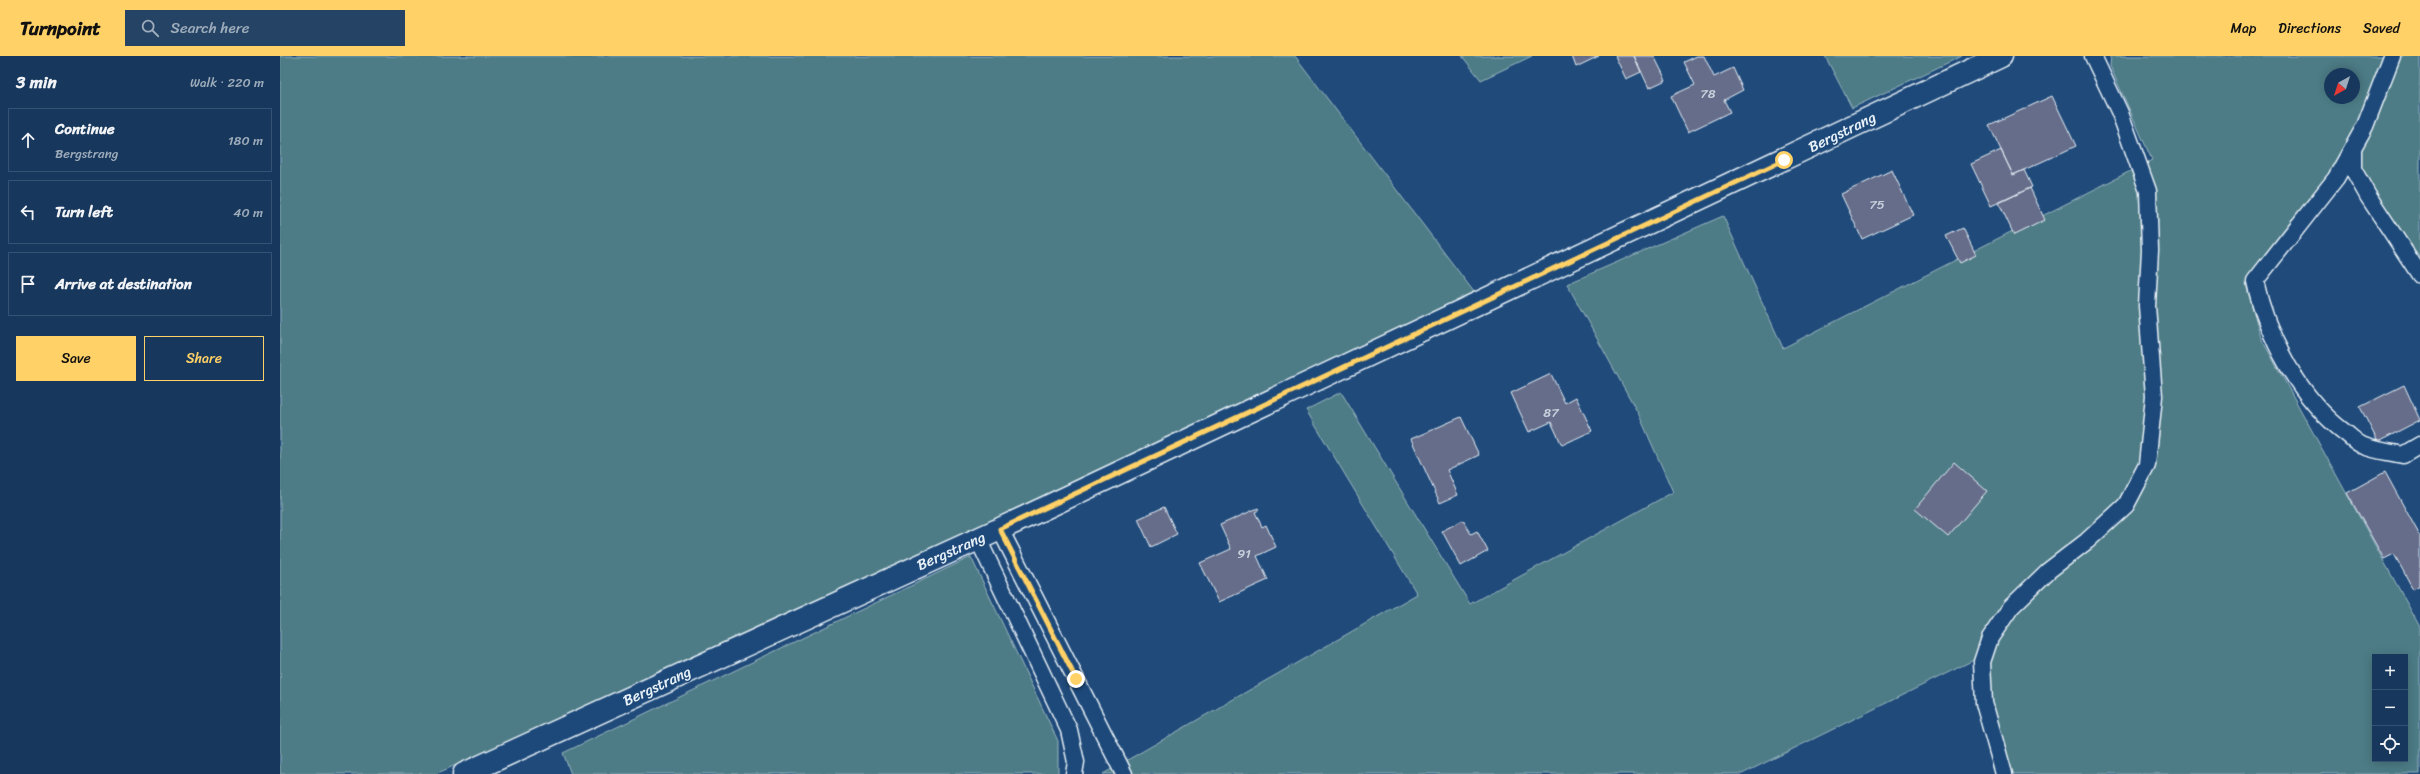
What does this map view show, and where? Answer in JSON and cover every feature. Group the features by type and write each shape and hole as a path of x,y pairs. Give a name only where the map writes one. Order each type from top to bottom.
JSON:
{"street":[{"name":"Bergstrang","path":"464,774 1000,529 2001,56"}],"lane":[{"path":"2004,774 1984,704 1982,662 1990,638 2011,607 2048,572 2087,541 2126,505 2147,465 2154,396 2147,306 2150,250 2148,191 2120,113 2093,56"},
{"path":"2392,56 2365,126 2336,178 2255,281 2260,304 2272,335 2302,387 2329,421 2364,446 2403,454 2420,445"},
{"path":"2353,149 2354,169 2368,196 2420,275"},
{"path":"1000,529 1124,774"},
{"path":"978,539 1069,730 1076,762 1074,774"}],"green space":[{"path":"280,56 1295,56 1474,292 965,534 543,728 435,774 280,774"},
{"path":"1462,56 1532,56 1481,80"},
{"path":"1825,56 1962,56 1852,108"},
{"path":"2111,56 2420,56 2420,257 2369,186 2343,155 2246,285 2261,338 2420,627 2420,774 2012,774 2004,756 1992,702 1990,652 1742,774 1103,774 1417,594 1306,410 1341,392 1470,604 1673,492 1639,415 1567,284 1723,216 1783,348 2152,160 2110,66"},
{"path":"971,557 1058,741 1058,774 571,774 563,753"}],"building":[{"path":"1572,56 1599,56 1576,67"},
{"path":"1615,56 1634,56 1641,72 1626,79"},
{"path":"1634,56 1654,56 1666,80 1649,88"},
{"path":"1697,56 1704,56 1714,77 1733,68 1743,90 1724,100 1730,112 1688,132 1671,96 1695,85 1684,62"},
{"path":"2052,96 2076,146 2013,175 1989,125"},
{"path":"2001,150 2013,175 2024,170 2032,187 1991,206 1971,164"},
{"path":"1892,170 1913,215 1862,239 1841,194"},
{"path":"2030,188 2045,220 2014,235 1999,203"},
{"path":"1963,228 1976,255 1960,263 1946,236"},
{"path":"1551,374 1565,403 1576,397 1592,431 1562,445 1551,422 1529,432 1511,393"},
{"path":"2404,385 2420,420 2378,442 2360,407"},
{"path":"1461,417 1479,455 1447,470 1458,495 1440,503 1411,439"},
{"path":"1954,462 1987,491 1948,537 1915,509"},
{"path":"2385,472 2420,536 2420,585 2413,589 2394,554 2384,559 2347,493"},
{"path":"1164,507 1177,534 1151,547 1138,519"},
{"path":"1258,508 1259,510 1255,512 1262,527 1266,525 1276,547 1257,556 1268,580 1219,602 1200,563 1231,549 1220,525"},
{"path":"1463,520 1471,534 1477,531 1488,551 1461,566 1442,531"}],"route":[{"path":"1076,679 1000,529 1784,160"}]}
